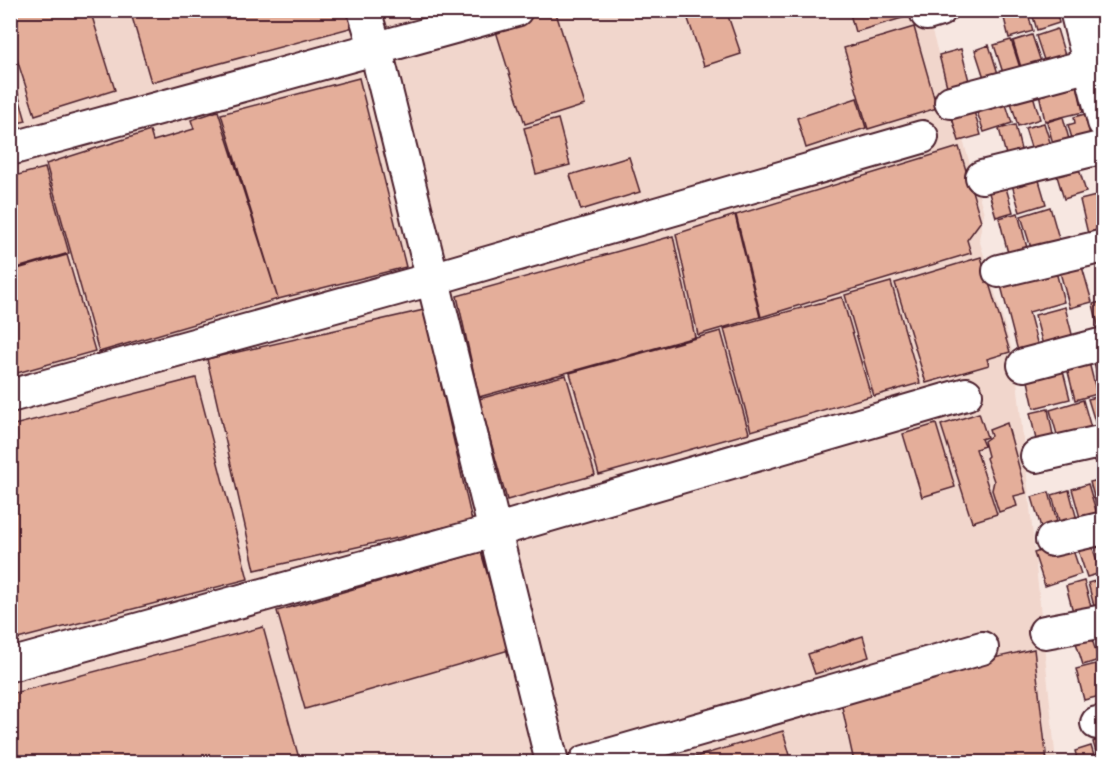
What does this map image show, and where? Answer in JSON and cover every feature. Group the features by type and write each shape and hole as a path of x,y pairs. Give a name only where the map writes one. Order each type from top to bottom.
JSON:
{"street":[{"path":"364,10 376,50 552,762"},
{"path":"10,149 516,10"},
{"path":"1076,10 1104,122"},
{"path":"951,102 1090,65"},
{"path":"10,396 432,279 922,137"},
{"path":"982,177 1104,147"},
{"path":"999,271 1104,246"},
{"path":"1024,365 1104,344"},
{"path":"10,665 494,531 966,394"},
{"path":"1037,456 1104,441"},
{"path":"1052,540 1104,528"},
{"path":"1045,632 1104,621"},
{"path":"585,762 982,648"}],"shaded area":[{"path":"10,11 926,11 984,213 979,239 1015,360 1056,762 11,762"}],"building":[{"path":"10,10 90,10 115,90 35,115 10,38"},
{"path":"130,10 356,10 361,25 151,82"},
{"path":"555,10 585,105 525,124 495,28"},
{"path":"685,10 726,10 741,54 704,66"},
{"path":"849,10 907,10 909,16 855,32"},
{"path":"1002,10 1027,10 1033,31 1009,38"},
{"path":"1031,10 1056,10 1059,23 1037,30"},
{"path":"914,27 937,108 868,129 844,48"},
{"path":"1057,29 1067,62 1047,69 1036,36"},
{"path":"1032,35 1043,68 1023,74 1013,41"},
{"path":"1011,40 1022,74 1005,79 994,45"},
{"path":"989,45 1000,80 986,84 975,50"},
{"path":"961,49 970,85 948,90 939,55"},
{"path":"10,66 26,121 10,125"},
{"path":"1075,76 1083,112 1045,121 1037,84"},
{"path":"359,78 406,267 278,299 221,114"},
{"path":"1030,85 1040,119 1018,126 1008,92"},
{"path":"1002,92 1012,123 984,132 973,101"},
{"path":"857,98 866,128 806,148 797,118"},
{"path":"971,101 981,135 959,141 949,108"},
{"path":"218,111 278,299 99,352 46,164 150,131 153,141 194,129 191,120"},
{"path":"1085,114 1093,147 1076,152 1068,125 1075,123 1074,117"},
{"path":"1063,117 1073,154 1057,158 1047,122"},
{"path":"558,119 570,165 536,174 524,128"},
{"path":"1044,123 1055,158 1036,163 1025,128"},
{"path":"1015,125 1023,158 1008,162 999,129"},
{"path":"959,147 981,221 967,240 971,253 761,317 736,215"},
{"path":"1075,156 1086,192 1064,199 1053,163"},
{"path":"629,157 640,192 581,210 570,175"},
{"path":"45,168 69,253 10,270 10,177"},
{"path":"1036,170 1046,204 1020,212 1010,178"},
{"path":"1002,174 1013,212 996,217 985,179"},
{"path":"1100,195 1104,209 1104,231 1088,234 1080,200"},
{"path":"1050,207 1060,242 1032,251 1021,216"},
{"path":"1018,213 1028,252 1009,257 999,218"},
{"path":"735,215 760,317 698,335 676,234"},
{"path":"673,236 695,337 479,397 457,296"},
{"path":"67,255 95,351 10,375 10,271"},
{"path":"981,257 1010,352 987,359 989,365 926,383 895,283"},
{"path":"1081,263 1092,302 1070,308 1059,269"},
{"path":"1054,264 1064,302 1029,312 1040,354 1020,359 999,278"},
{"path":"891,282 920,383 874,396 845,295"},
{"path":"842,297 871,396 751,431 724,329"},
{"path":"1104,301 1104,333 1100,334 1093,304"},
{"path":"1065,307 1073,338 1045,353 1035,315"},
{"path":"424,310 472,521 255,570 207,359"},
{"path":"721,331 749,433 599,475 570,373"},
{"path":"1104,351 1104,393 1101,394 1092,353"},
{"path":"1087,354 1097,394 1075,400 1065,360"},
{"path":"1061,363 1070,399 1034,408 1026,372"},
{"path":"566,375 595,475 507,500 479,399"},
{"path":"196,378 248,579 10,641 10,426"},
{"path":"1104,395 1104,436 1100,438 1088,399"},
{"path":"1083,400 1093,435 1060,445 1050,410"},
{"path":"1048,409 1054,440 1037,444 1030,413"},
{"path":"979,413 987,437 981,439 984,446 976,449 997,514 972,522 941,425"},
{"path":"1007,423 1026,493 1014,496 1017,506 999,512 992,490 994,481 986,458 988,456 984,441 991,436 989,430"},
{"path":"936,424 955,487 922,497 903,434"},
{"path":"1103,479 1104,518 1100,519 1090,482"},
{"path":"1088,484 1099,521 1082,525 1072,489"},
{"path":"1069,490 1079,527 1062,532 1052,495"},
{"path":"1049,492 1059,529 1043,534 1032,497"},
{"path":"1104,535 1104,565 1095,537"},
{"path":"1089,537 1101,573 1087,577 1075,541"},
{"path":"1070,541 1081,574 1045,586 1034,553"},
{"path":"481,552 509,650 305,709 277,611"},
{"path":"1102,579 1104,612 1096,614 1088,583"},
{"path":"1084,581 1093,614 1075,619 1066,586"},
{"path":"1104,625 1104,658 1102,658 1094,628"},
{"path":"263,627 300,762 10,762 10,694"},
{"path":"1088,628 1099,660 1083,665 1073,633"},
{"path":"863,636 869,657 815,674 808,654"},
{"path":"1034,649 1047,762 854,762 839,693"},
{"path":"1104,662 1104,695 1084,700 1076,669"},
{"path":"783,731 792,762 678,762"},
{"path":"1104,738 1104,762 1099,762 1093,742"},
{"path":"1091,746 1096,762 1078,762 1075,751"}]}
